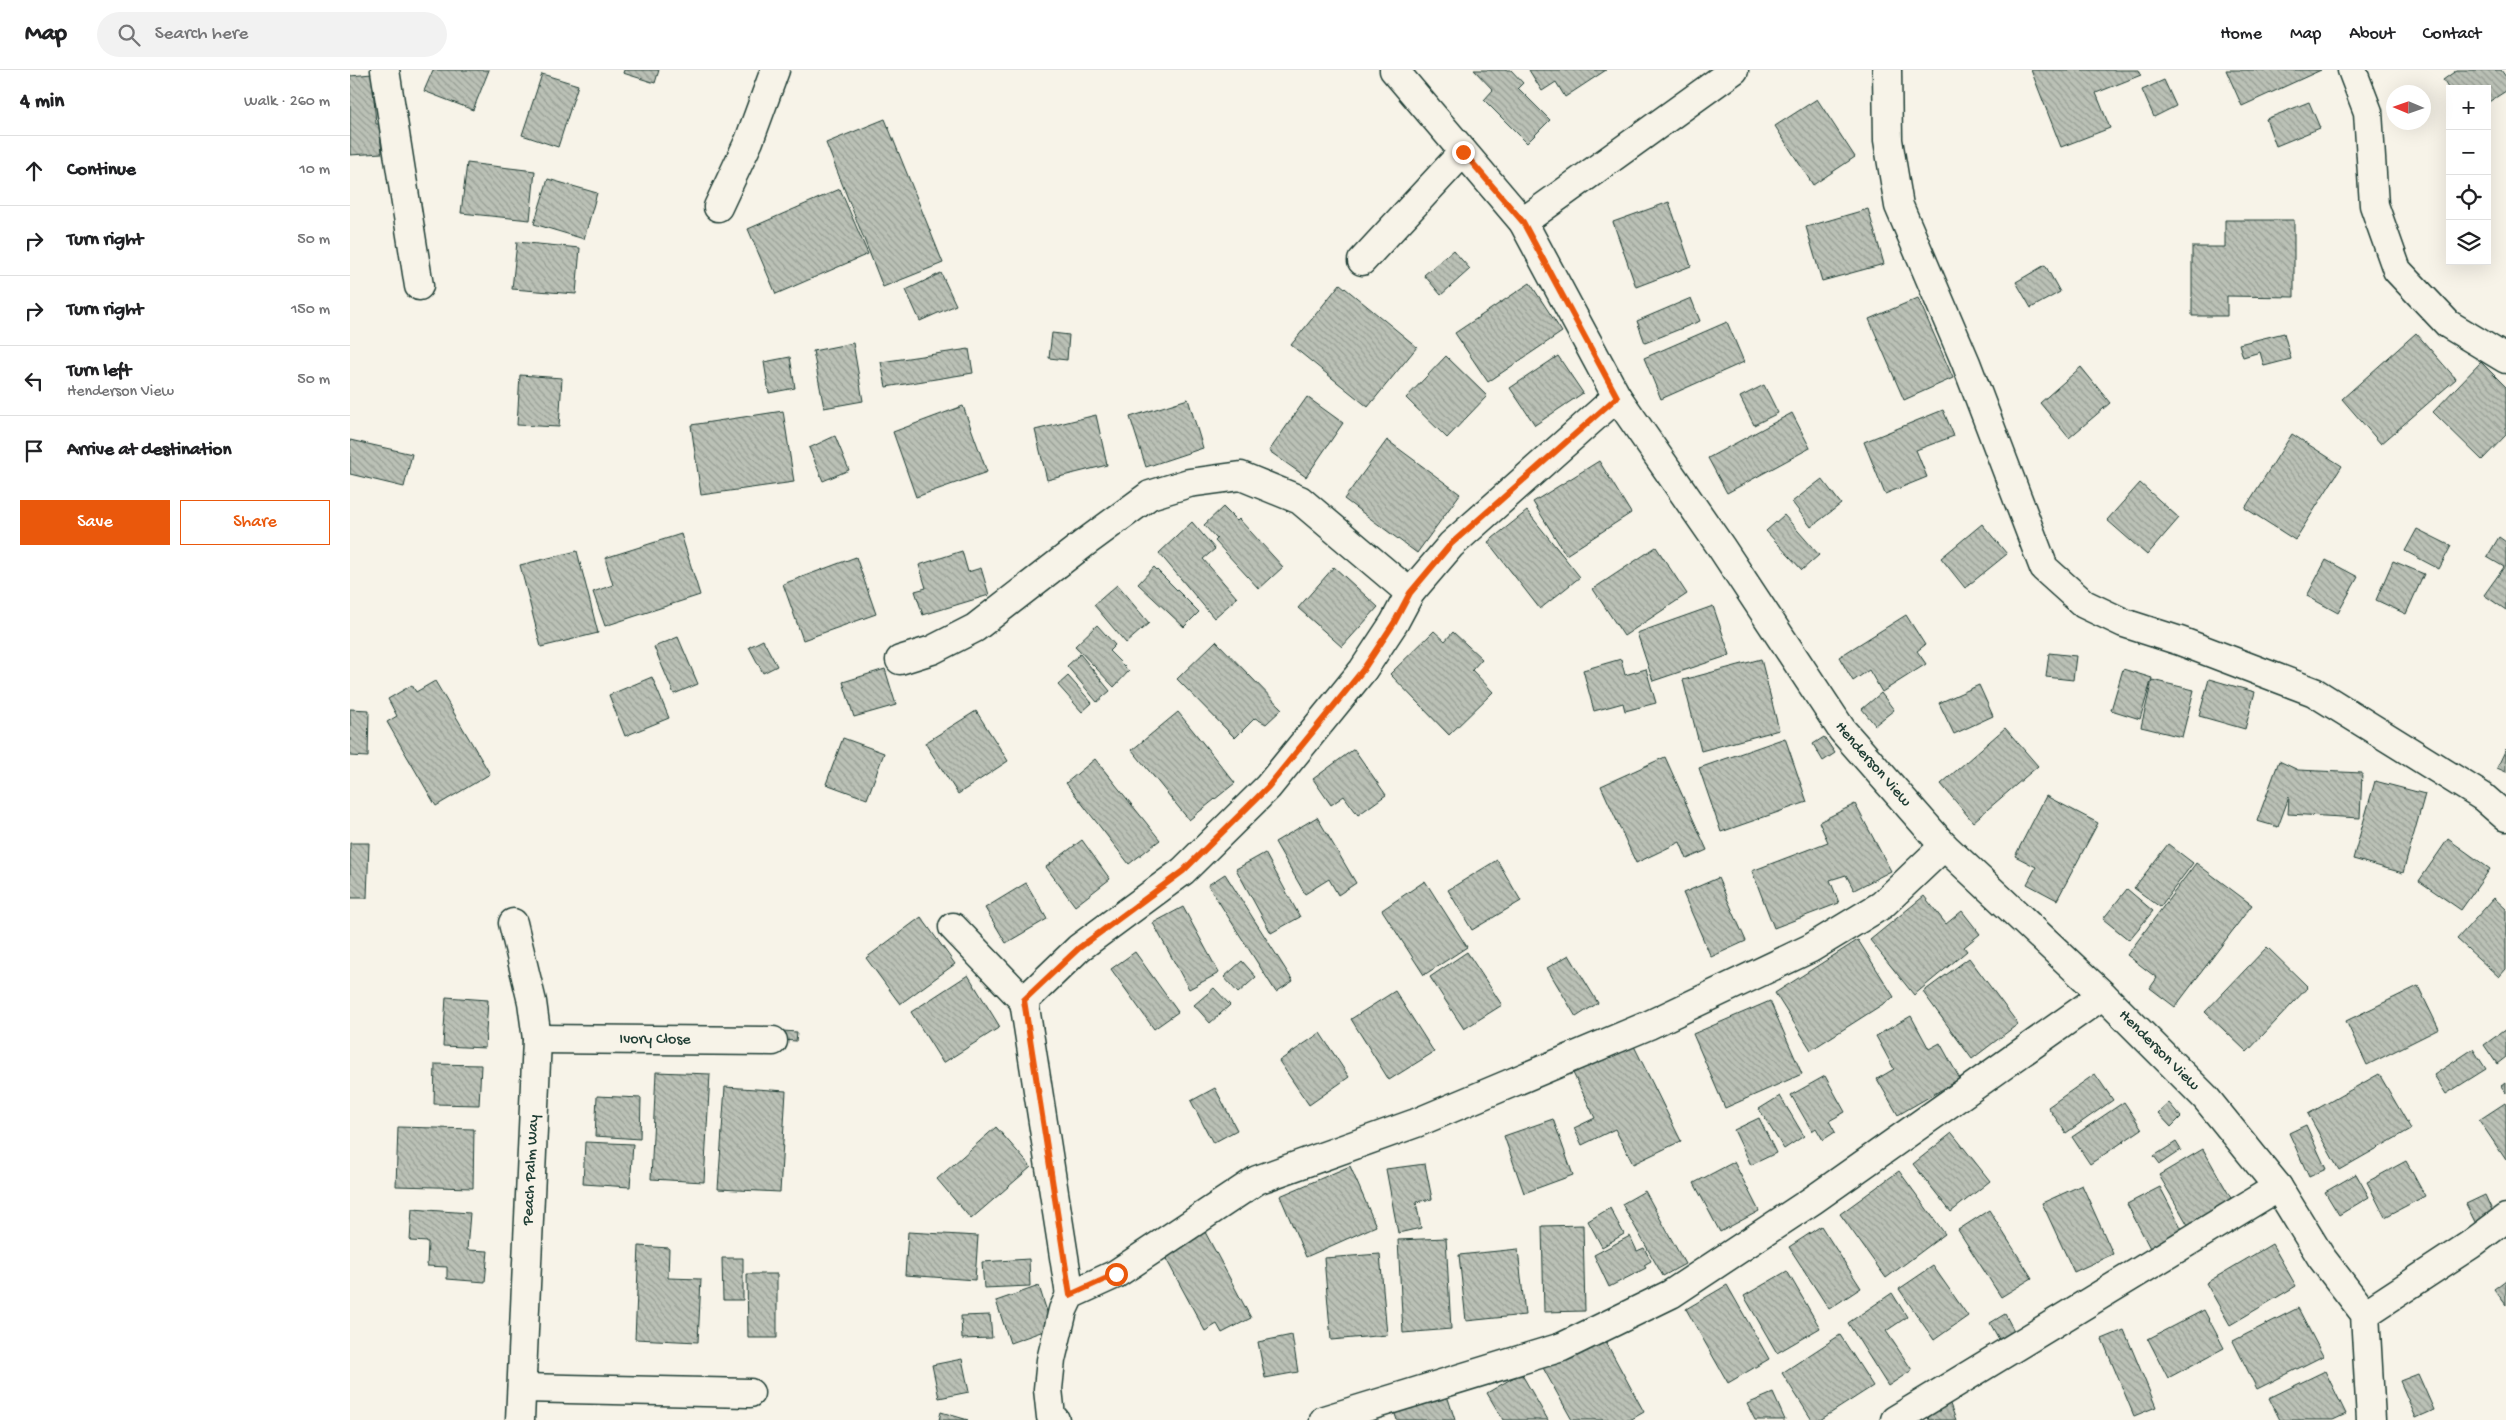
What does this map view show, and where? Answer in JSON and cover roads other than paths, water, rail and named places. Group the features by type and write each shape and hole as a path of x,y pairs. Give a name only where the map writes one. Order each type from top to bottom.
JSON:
{"street":[{"path":"385,70 419,286"},
{"path":"718,208 749,141 775,70"},
{"name":"Henderson View","path":"1394,70 1523,222 1617,397 1721,547 1842,730 1944,846 2205,1097 2278,1187 2321,1256 2365,1314"},
{"path":"1523,222 1734,70"},
{"path":"1887,70 1888,140 1899,206 1966,363 2044,568 2084,604 2124,623 2180,641 2314,692 2483,797 2506,817"},
{"path":"2352,70 2368,112 2374,205 2397,270 2448,324 2506,359"},
{"path":"1362,260 1463,152"},
{"path":"1024,1000 1079,948 1183,871 1268,787 1363,670 1394,623 1410,593 1451,544 1617,397"},
{"path":"900,660 932,650 976,628 1086,542 1150,495 1189,483 1240,476 1300,500 1410,593"},
{"path":"1070,1295 1116,1274 1257,1180 1416,1123 1649,1025 1811,948 1882,905 1944,846"},
{"name":"Peach Palm Way","path":"513,924 532,1002 537,1038 520,1420"},
{"path":"953,927 988,966 1024,1000 1070,1295 1063,1310 1051,1360 1048,1389 1052,1419"},
{"path":"1324,1420 1562,1347 1672,1294 1813,1200 2102,996"},
{"name":"Ivory Close","path":"537,1038 773,1041"},
{"path":"1895,1420 2278,1187"},
{"path":"2370,1420 2365,1314 2470,1245 2506,1218"},
{"path":"522,1388 750,1393"}]}
